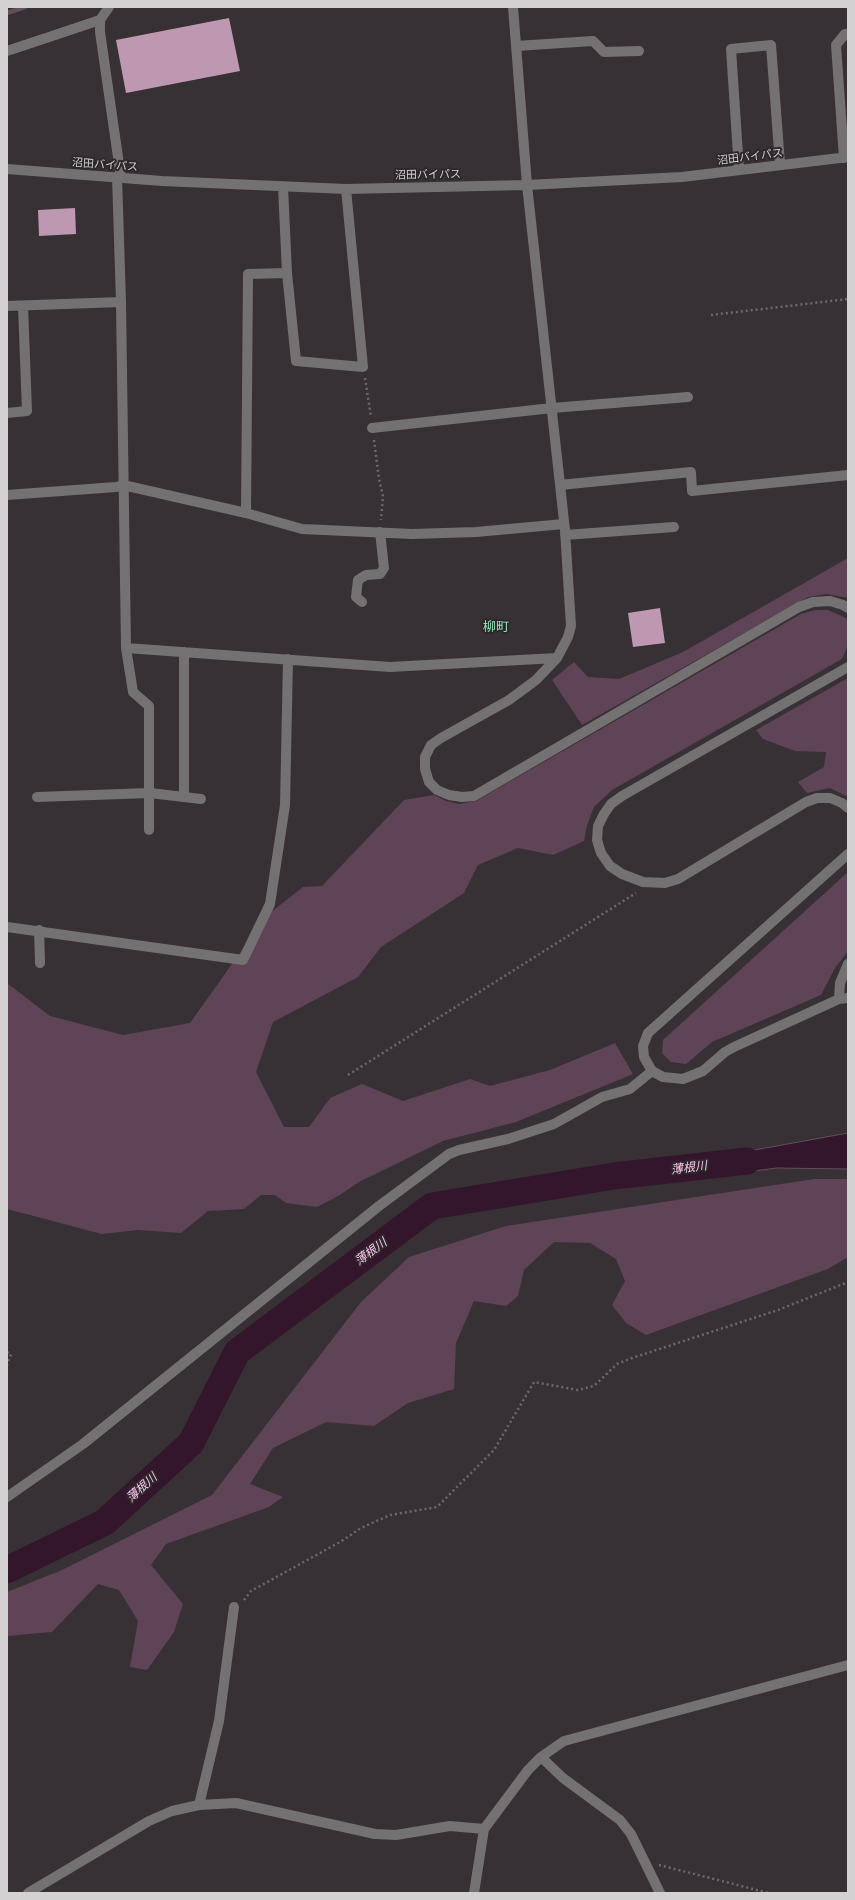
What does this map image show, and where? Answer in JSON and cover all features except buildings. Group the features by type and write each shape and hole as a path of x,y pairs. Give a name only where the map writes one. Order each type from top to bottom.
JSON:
{"street":[{"path":"109,7 100,20 100,32 119,178 126,648 133,692 149,706 149,830"},
{"path":"512,7 527,185 566,535 571,626 568,637 557,658 536,680 509,700 431,745 425,756 425,769 429,782 437,790 449,795 462,797 474,796 799,608 813,602 830,601 848,608"},
{"path":"7,51 100,20"},
{"path":"845,34 836,45 846,158"},
{"path":"516,46 593,41 604,52 639,51"},
{"path":"739,170 731,49 771,45 780,164"},
{"name":"沼田バイパス","path":"7,169 119,178 346,189 527,185 682,177 780,164 846,158"},
{"path":"283,187 287,273 296,361 363,367 346,189"},
{"path":"246,512 248,274 287,273"},
{"path":"7,306 121,302"},
{"path":"7,412 27,411 23,306"},
{"path":"372,428 552,408 688,397"},
{"path":"560,485 691,472 692,491 848,475"},
{"path":"7,495 116,487 123,484 246,512 302,529 412,534 476,532 564,524"},
{"path":"566,535 674,527"},
{"path":"362,602 356,597 358,580 366,575 380,574 384,568 380,532"},
{"path":"126,648 390,667 557,658"},
{"path":"184,652 184,797"},
{"path":"7,927 39,930 243,960 270,904 285,806 288,659"},
{"path":"848,667 622,796 611,804 598,826 597,840 601,853 610,866 622,874 643,882 665,883 678,879 806,802 817,798 830,798 842,803 848,808"},
{"path":"37,796 150,793 201,799"},
{"path":"848,854 648,1033 643,1046 644,1057 652,1071 663,1077 683,1079 693,1076 712,1065 724,1052 843,998 840,982 848,964"},
{"path":"39,930 40,963"},
{"path":"7,1497 83,1444 379,1206 449,1154 459,1150 508,1139 554,1124 602,1097 630,1090 652,1071"},
{"path":"199,1805 219,1721 234,1607"},
{"path":"474,1893 484,1829 528,1770 541,1757 564,1741 848,1665"},
{"path":"541,1757 563,1778 620,1820 631,1834 660,1893"},
{"path":"28,1893 149,1820 172,1811 199,1805 236,1803 375,1834 396,1835 450,1826 484,1829"}],"path":[{"path":"711,315 848,299"},
{"path":"363,367 379,479 383,496 380,532"},
{"path":"348,1075 637,892 643,882"},
{"path":"234,1607 250,1591 340,1542 361,1528 390,1516 437,1507 494,1450 534,1382 578,1390 594,1386 617,1364 778,1310 848,1282"},
{"path":"7,1352 11,1354 7,1365"},
{"path":"645,1861 769,1893"}],"shaded area":[{"path":"848,558 848,598 827,594 808,597 582,725 552,680 574,662 588,677 619,679 683,652"},
{"path":"815,610 828,610 846,618 848,625 848,645 842,659 612,790 594,807 587,825 584,841 553,855 518,848 478,865 464,893 381,947 358,977 273,1022 256,1072 284,1127 309,1127 330,1098 362,1084 403,1101 470,1079 490,1086 550,1070 615,1043 633,1074 516,1122 443,1141 359,1182 340,1195 317,1207 286,1203 275,1195 261,1195 244,1209 208,1211 181,1233 138,1230 102,1234 7,1209 7,983 50,1016 123,1035 190,1023 266,916 303,887 322,886 404,800 434,795 446,801 459,804 476,801 801,614"},
{"path":"848,678 848,797 830,788 807,793 798,782 824,767 826,752 795,751 763,739 756,730"},
{"path":"848,872 848,951 835,968 821,995 712,1042 686,1064 671,1062 662,1053 663,1040"},
{"path":"848,1133 848,1169 777,1168 705,1177 716,1157"},
{"path":"814,1179 848,1179 848,1257 828,1269 646,1335 626,1323 612,1305 625,1281 616,1259 590,1243 554,1242 524,1270 518,1296 506,1306 474,1301 456,1343 454,1389 408,1403 374,1426 326,1422 273,1448 250,1484 283,1497 269,1507 166,1544 151,1565 183,1604 174,1632 147,1670 130,1667 138,1621 119,1590 98,1584 52,1632 7,1636 7,1592 62,1570 212,1495 361,1302 409,1257 506,1226"}],"waterway":[{"path":"7,13 25,7"},
{"name":"薄根川","path":"7,1570 105,1522 191,1443 237,1352 432,1206 614,1176 747,1161"}],"district":[{"name":"柳町","path":"496,627"}]}
